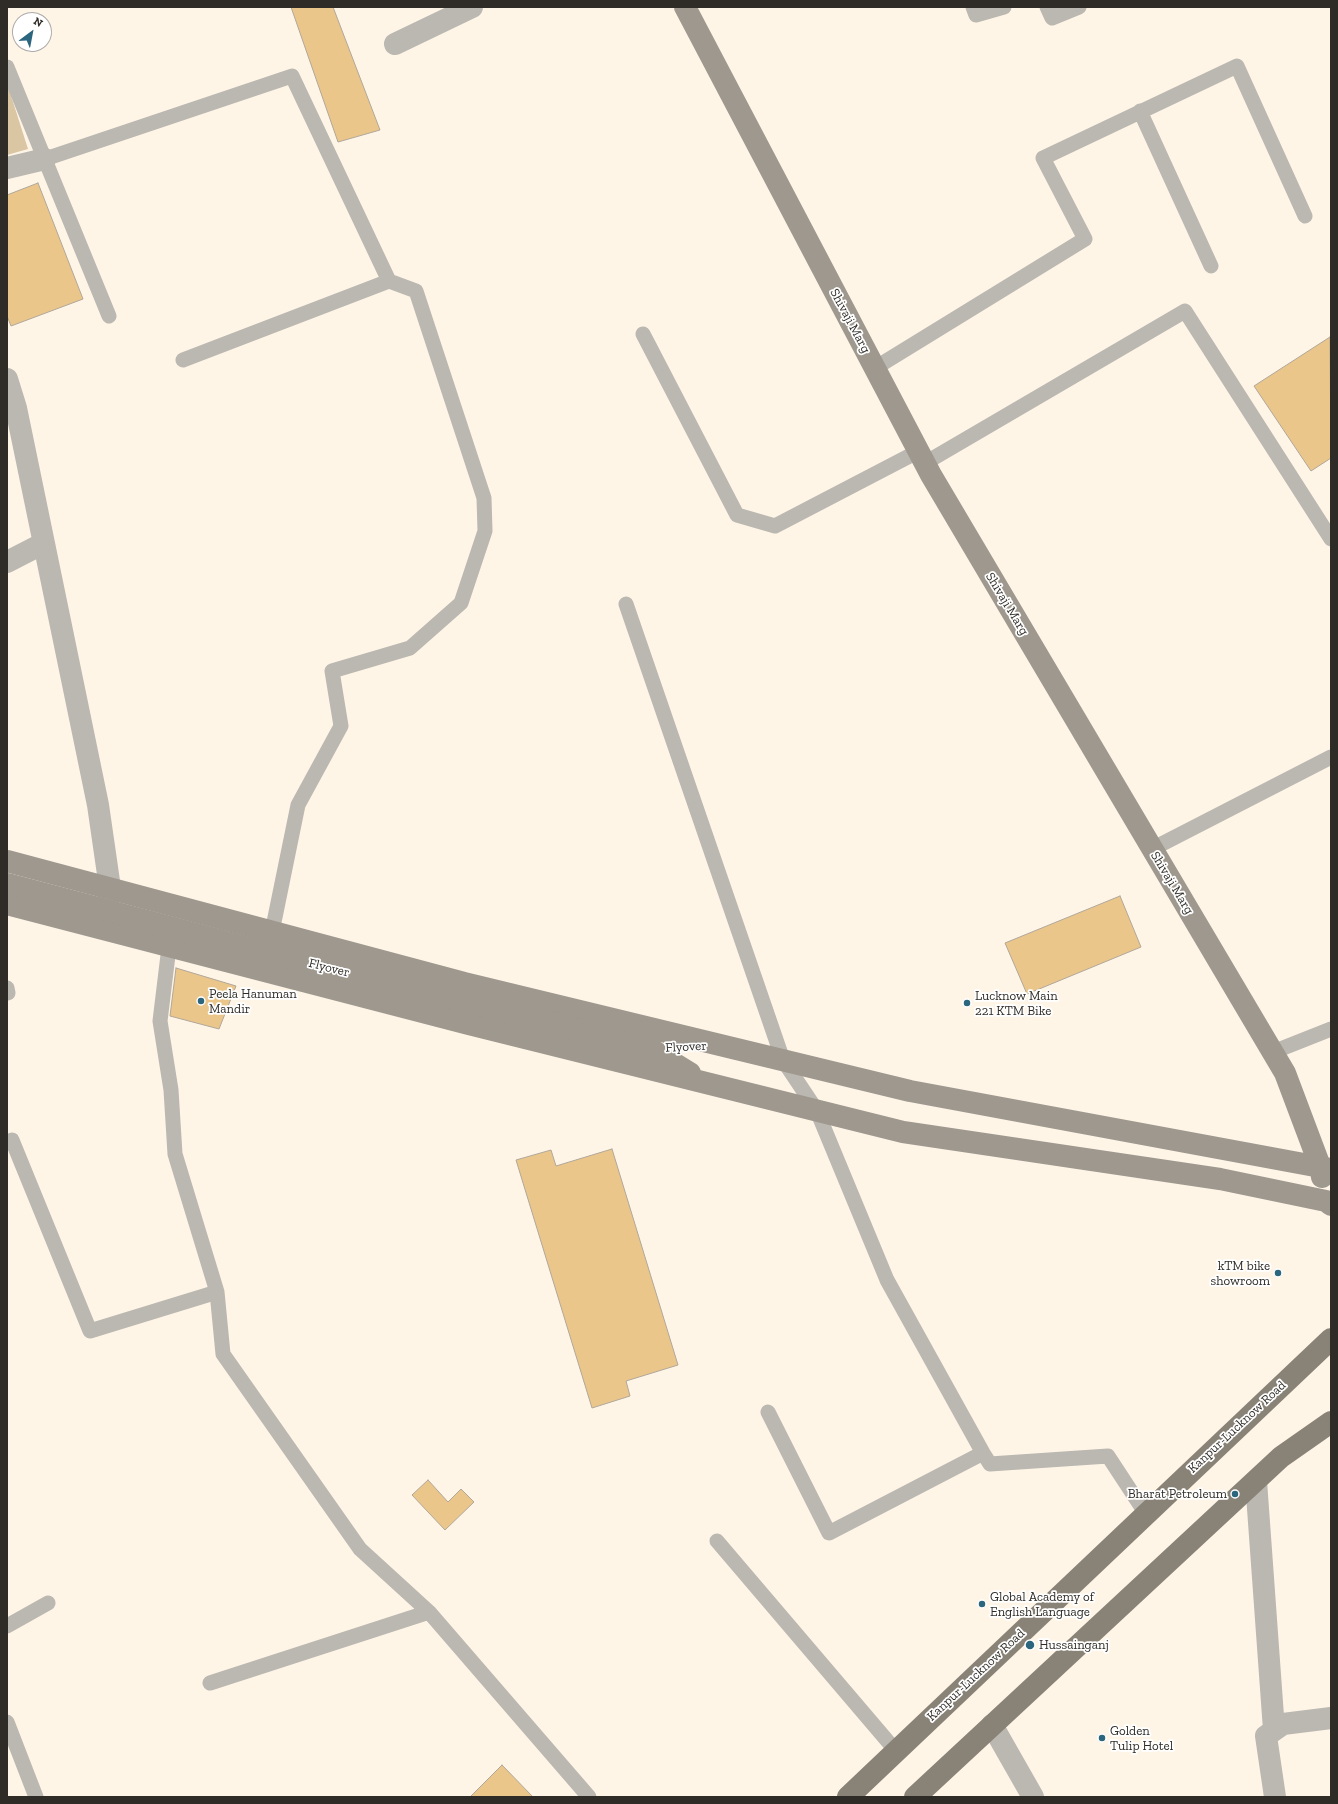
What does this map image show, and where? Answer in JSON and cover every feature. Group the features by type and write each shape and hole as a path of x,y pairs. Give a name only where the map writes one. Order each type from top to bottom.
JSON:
{"main road":[{"name":"Shivaji Marg","path":"685,7 922,457 1285,1073 1326,1168 1328,1203"},
{"path":"7,861 464,983 910,1091 1326,1168"},
{"name":"Flyover","path":"7,884 245,947 651,1049 708,1084"},
{"path":"7,904 476,1026 903,1132 1220,1179 1328,1203"},
{"name":"Flyover","path":"651,1049 720,1045"},
{"name":"Kanpur-Lucknow Road","path":"857,1794 896,1751 1331,1339"},
{"path":"915,1797 1282,1457 1331,1422"}],"street":[{"path":"395,44 472,7"},
{"path":"7,168 44,158"},
{"path":"7,379 16,408 98,805 110,888 103,930"},
{"path":"7,562 44,543"},
{"path":"1256,1481 1274,1730"},
{"path":"1275,1797 1266,1736 1283,1724 1331,1718"},
{"path":"992,1726 1033,1797"}],"lane":[{"path":"973,7 976,15 1004,7"},
{"path":"1047,7 1052,18 1079,7"},
{"path":"875,368 1085,239 1043,158 1237,66 1305,216"},
{"path":"7,67 110,316"},
{"path":"44,158 292,76 389,281"},
{"path":"1140,111 1211,266"},
{"path":"183,360 389,281 416,291 484,498 485,531 461,603 410,648 332,671 342,726 298,805 272,932"},
{"path":"643,334 737,515 775,526 922,457 1185,311 1331,539"},
{"path":"626,604 783,1060 817,1111 887,1280 983,1453 990,1464 1108,1456 1146,1514"},
{"path":"1152,849 1331,757"},
{"path":"169,946 160,1021 171,1090 175,1154 217,1292 223,1354 360,1549 429,1612 589,1797"},
{"path":"7,988 7,994"},
{"path":"1273,1052 1331,1029"},
{"path":"12,1140 90,1331 217,1292"},
{"path":"768,1412 828,1533 983,1453"},
{"path":"717,1541 896,1751"},
{"path":"7,1626 48,1603"},
{"path":"210,1683 429,1612"},
{"path":"7,1722 36,1797"}],"shaded area":[{"path":"7,83 28,149 7,155"}],"building":[{"path":"291,7 333,7 380,130 338,142"},
{"path":"38,183 83,299 11,326 7,316 7,195"},
{"path":"1330,337 1331,458 1311,471 1254,386"},
{"path":"1120,896 1141,947 1027,994 1005,943"},
{"name":"Peela Hanuman Mandir","path":"176,968 236,986 219,1029 170,1016"},
{"path":"612,1149 678,1365 626,1381 630,1396 592,1408 516,1160 551,1150 556,1166"},
{"path":"428,1480 448,1502 461,1489 474,1502 445,1530 412,1495"},
{"path":"502,1765 533,1797 470,1797"}],"place":[{"name":"Peela Hanuman Mandir","path":"201,1001"},
{"name":"Lucknow Main 221 KTM Bike","path":"967,1003"},
{"name":"kTM bike showroom","path":"1278,1273"},
{"name":"Bharat Petroleum","path":"1235,1494"},
{"name":"Global Academy of English Language","path":"982,1604"},
{"name":"Hussainganj","path":"1030,1645"},
{"name":"Golden Tulip Hotel","path":"1102,1738"}]}
